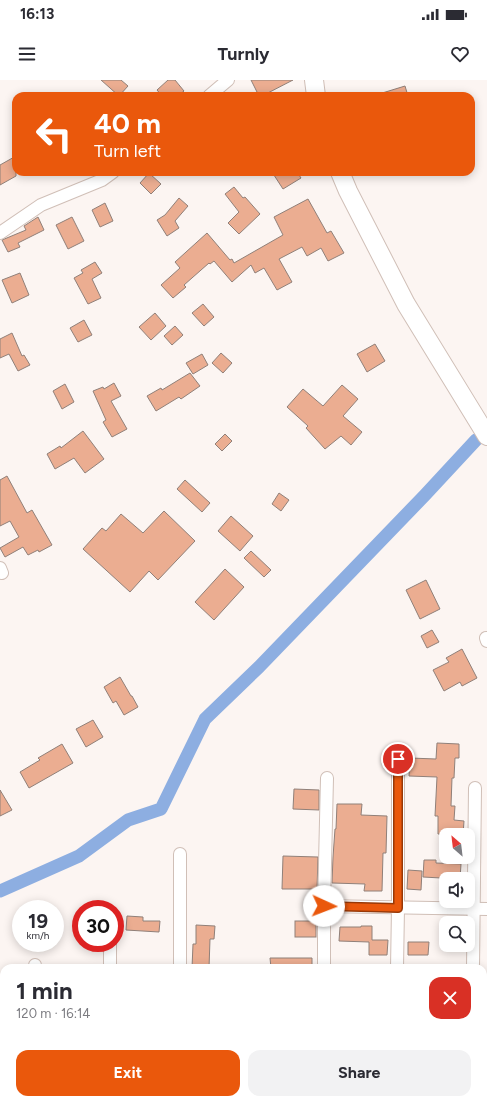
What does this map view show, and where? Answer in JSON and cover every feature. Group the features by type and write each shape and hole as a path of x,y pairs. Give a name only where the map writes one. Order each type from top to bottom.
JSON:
{"highway":[{"path":"314,80 316,92"},
{"path":"342,176 406,304 487,436"}],"street":[{"path":"214,92 228,80"},
{"path":"0,233 41,205 102,180 108,176"},
{"path":"397,964 398,759"},
{"path":"324,964 327,778"},
{"path":"473,964 475,788"},
{"path":"180,854 180,964"},
{"path":"324,906 487,909"},
{"path":"110,952 110,964"}],"building":[{"path":"101,80 121,80 128,86 123,92 114,92"},
{"path":"168,80 175,80 184,91 159,92 157,90"},
{"path":"251,80 293,80 270,92 257,92"},
{"path":"405,86 407,92 386,92"},
{"path":"12,158 12,176 16,176 0,185 0,165"},
{"path":"146,176 152,176 161,184 151,194 140,183"},
{"path":"275,176 300,176 301,178 283,189"},
{"path":"234,187 260,214 239,234 228,223 239,212 225,194"},
{"path":"179,198 188,206 175,221 179,228 167,236 157,220 165,215"},
{"path":"308,199 327,233 331,231 344,253 328,261 321,248 307,256 302,247 279,259 292,282 277,290 264,268 255,273 251,265 232,282 214,261 210,264 209,263 184,285 186,287 173,298 161,285 180,268 175,262 207,233 234,263 283,235 274,217"},
{"path":"105,203 113,221 100,227 92,210"},
{"path":"38,217 44,230 18,243 20,247 8,252 2,240 26,230 24,226"},
{"path":"72,217 84,241 68,249 56,225"},
{"path":"95,262 102,273 92,279 101,298 88,304 74,278 83,273 81,270"},
{"path":"20,273 29,295 12,303 2,280"},
{"path":"203,304 214,317 204,326 192,313"},
{"path":"155,313 166,326 151,340 139,327"},
{"path":"84,320 92,335 78,342 70,328"},
{"path":"175,326 183,335 172,345 164,336"},
{"path":"12,333 22,356 24,355 30,365 18,371 9,354 0,358 0,339"},
{"path":"375,344 385,361 367,372 357,354"},
{"path":"221,353 232,363 223,373 212,363"},
{"path":"202,354 208,365 193,374 186,363"},
{"path":"190,373 200,386 181,399 179,397 156,411 147,396 161,388 162,390"},
{"path":"114,383 121,396 111,401 127,429 112,437 103,422 106,420 93,391 103,387 104,389"},
{"path":"65,384 74,402 62,409 53,391"},
{"path":"342,385 358,399 343,416 362,432 351,445 341,436 325,449 306,428 308,426 287,407 303,389 323,406"},
{"path":"83,431 104,459 85,473 74,458 55,469 47,454 60,446 61,448"},
{"path":"225,434 232,441 222,451 215,444"},
{"path":"7,476 27,513 32,510 52,545 39,552 38,550 28,555 23,547 5,557 0,548 19,537 10,521 0,526 0,480"},
{"path":"185,480 210,503 202,512 177,489"},
{"path":"279,493 289,500 281,511 272,504"},
{"path":"164,511 195,541 158,580 149,571 130,592 83,549 102,528 106,531 121,514 143,533"},
{"path":"231,516 253,536 240,551 218,531"},
{"path":"251,551 271,570 264,577 244,558"},
{"path":"225,569 244,587 214,620 195,602"},
{"path":"426,580 440,609 420,619 406,590"},
{"path":"432,630 439,642 427,648 421,636"},
{"path":"462,649 477,678 462,686 460,682 444,691 433,670 449,662 446,658"},
{"path":"120,677 138,707 124,715 116,701 113,703 104,687"},
{"path":"93,720 103,737 86,747 76,729"},
{"path":"437,743 459,744 459,758 455,758 454,778 452,778 451,806 455,806 454,820 464,821 464,828 439,828 439,834 438,816 435,816 437,777 409,776 410,758 436,759"},
{"path":"62,744 73,763 29,788 20,772 40,760 38,758"},
{"path":"294,789 319,790 319,810 293,809"},
{"path":"0,790 12,810 0,816"},
{"path":"337,804 362,804 361,815 387,816 386,853 383,853 382,891 364,891 365,884 332,883"},
{"path":"283,856 318,857 317,889 282,889"},
{"path":"424,860 436,860 436,863 439,864 461,864 460,872 439,872 439,878 423,877"},
{"path":"408,870 422,871 421,890 407,889"},
{"path":"127,916 143,917 143,921 160,921 159,932 126,930"},
{"path":"295,921 316,921 316,937 295,937"},
{"path":"196,925 215,926 214,939 210,939 209,964 192,964 193,944 196,944"},
{"path":"372,926 372,940 388,940 387,955 369,955 369,942 339,941 340,927"},
{"path":"408,942 429,942 428,955 408,955"},
{"path":"270,958 312,958 312,964 271,964"}],"waterway":[{"path":"0,891 79,856 128,820 161,809 205,719 259,667 476,440"}],"route":[{"path":"324,906 398,908 398,759"}]}
